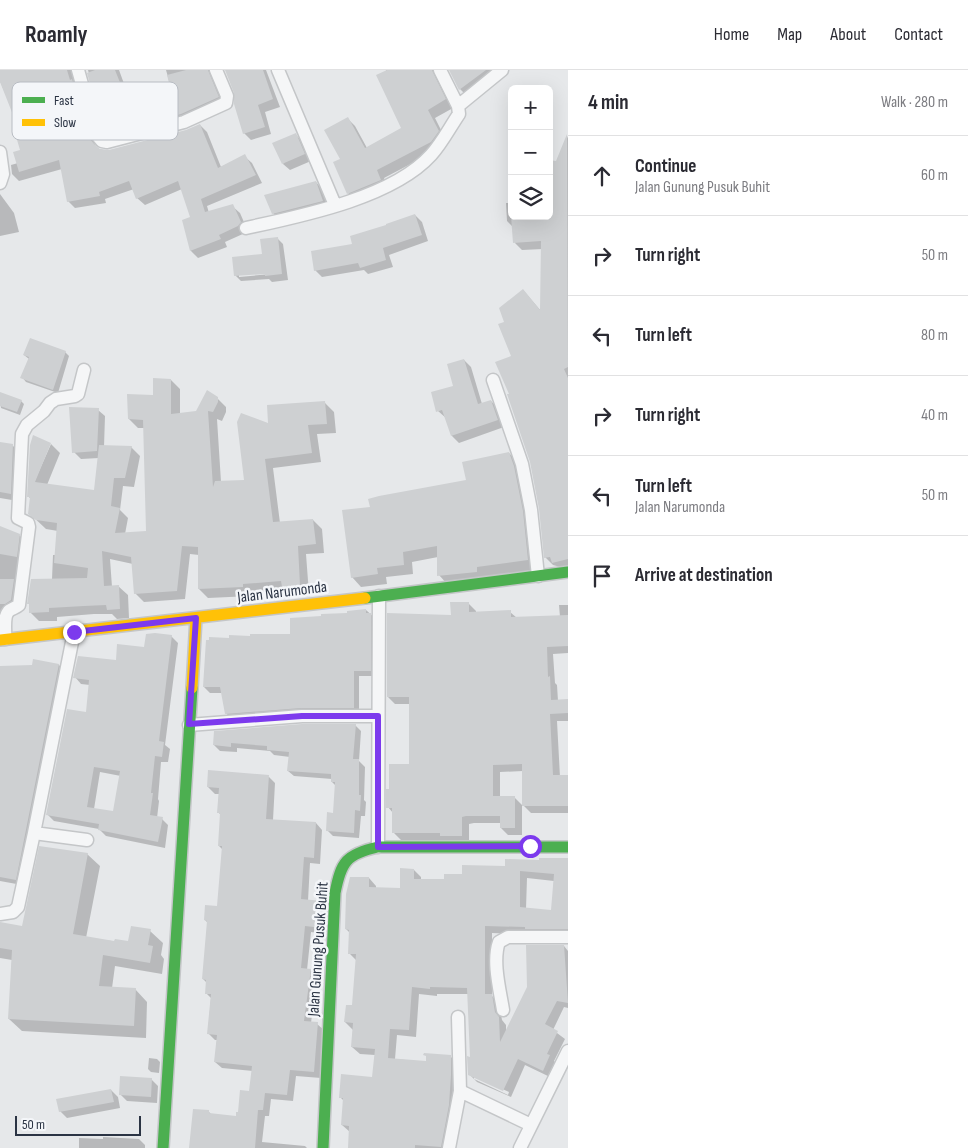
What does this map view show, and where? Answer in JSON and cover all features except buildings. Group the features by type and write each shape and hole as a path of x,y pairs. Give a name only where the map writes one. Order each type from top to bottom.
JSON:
{"street":[{"path":"178,124 226,103 227,96 216,70"},
{"path":"278,70 335,205"},
{"path":"246,228 335,205 373,192 402,179 431,155 459,114 458,106 440,70"},
{"path":"458,106 502,70"},
{"path":"101,140 107,142 115,140"},
{"path":"0,152 3,174 0,183"},
{"path":"3,639 6,615 9,611 19,606 29,532 28,523 18,518 22,434 27,426 50,403 56,399 78,394 84,370"},
{"path":"493,380 522,464 531,510 538,576"},
{"name":"Jalan Narumonda","path":"3,639 196,618 568,572"},
{"path":"378,847 379,596"},
{"path":"163,1148 196,618"},
{"path":"0,914 13,912 18,907 74,632"},
{"path":"189,724 302,716 378,716"},
{"path":"34,833 87,840"},
{"name":"Jalan Gunung Pusuk Buhit","path":"323,1148 335,893 340,868 351,856 362,850 378,847 568,847"},
{"path":"503,1010 497,976 499,942 508,937 568,937"},
{"path":"449,1148 460,1091 458,1017"},
{"path":"520,1148 568,1051"},
{"path":"460,1091 531,1125"}],"traffic: fast":[{"path":"365,598 568,572"},
{"path":"163,1148 192,688"},
{"path":"323,1148 335,893 340,874 347,861 352,856 378,847 568,847"}],"traffic: slow":[{"path":"0,640 365,598"},
{"path":"192,688 196,618"}],"route":[{"path":"74,632 196,618 189,724 302,716 378,716 378,847 530,846"}]}
